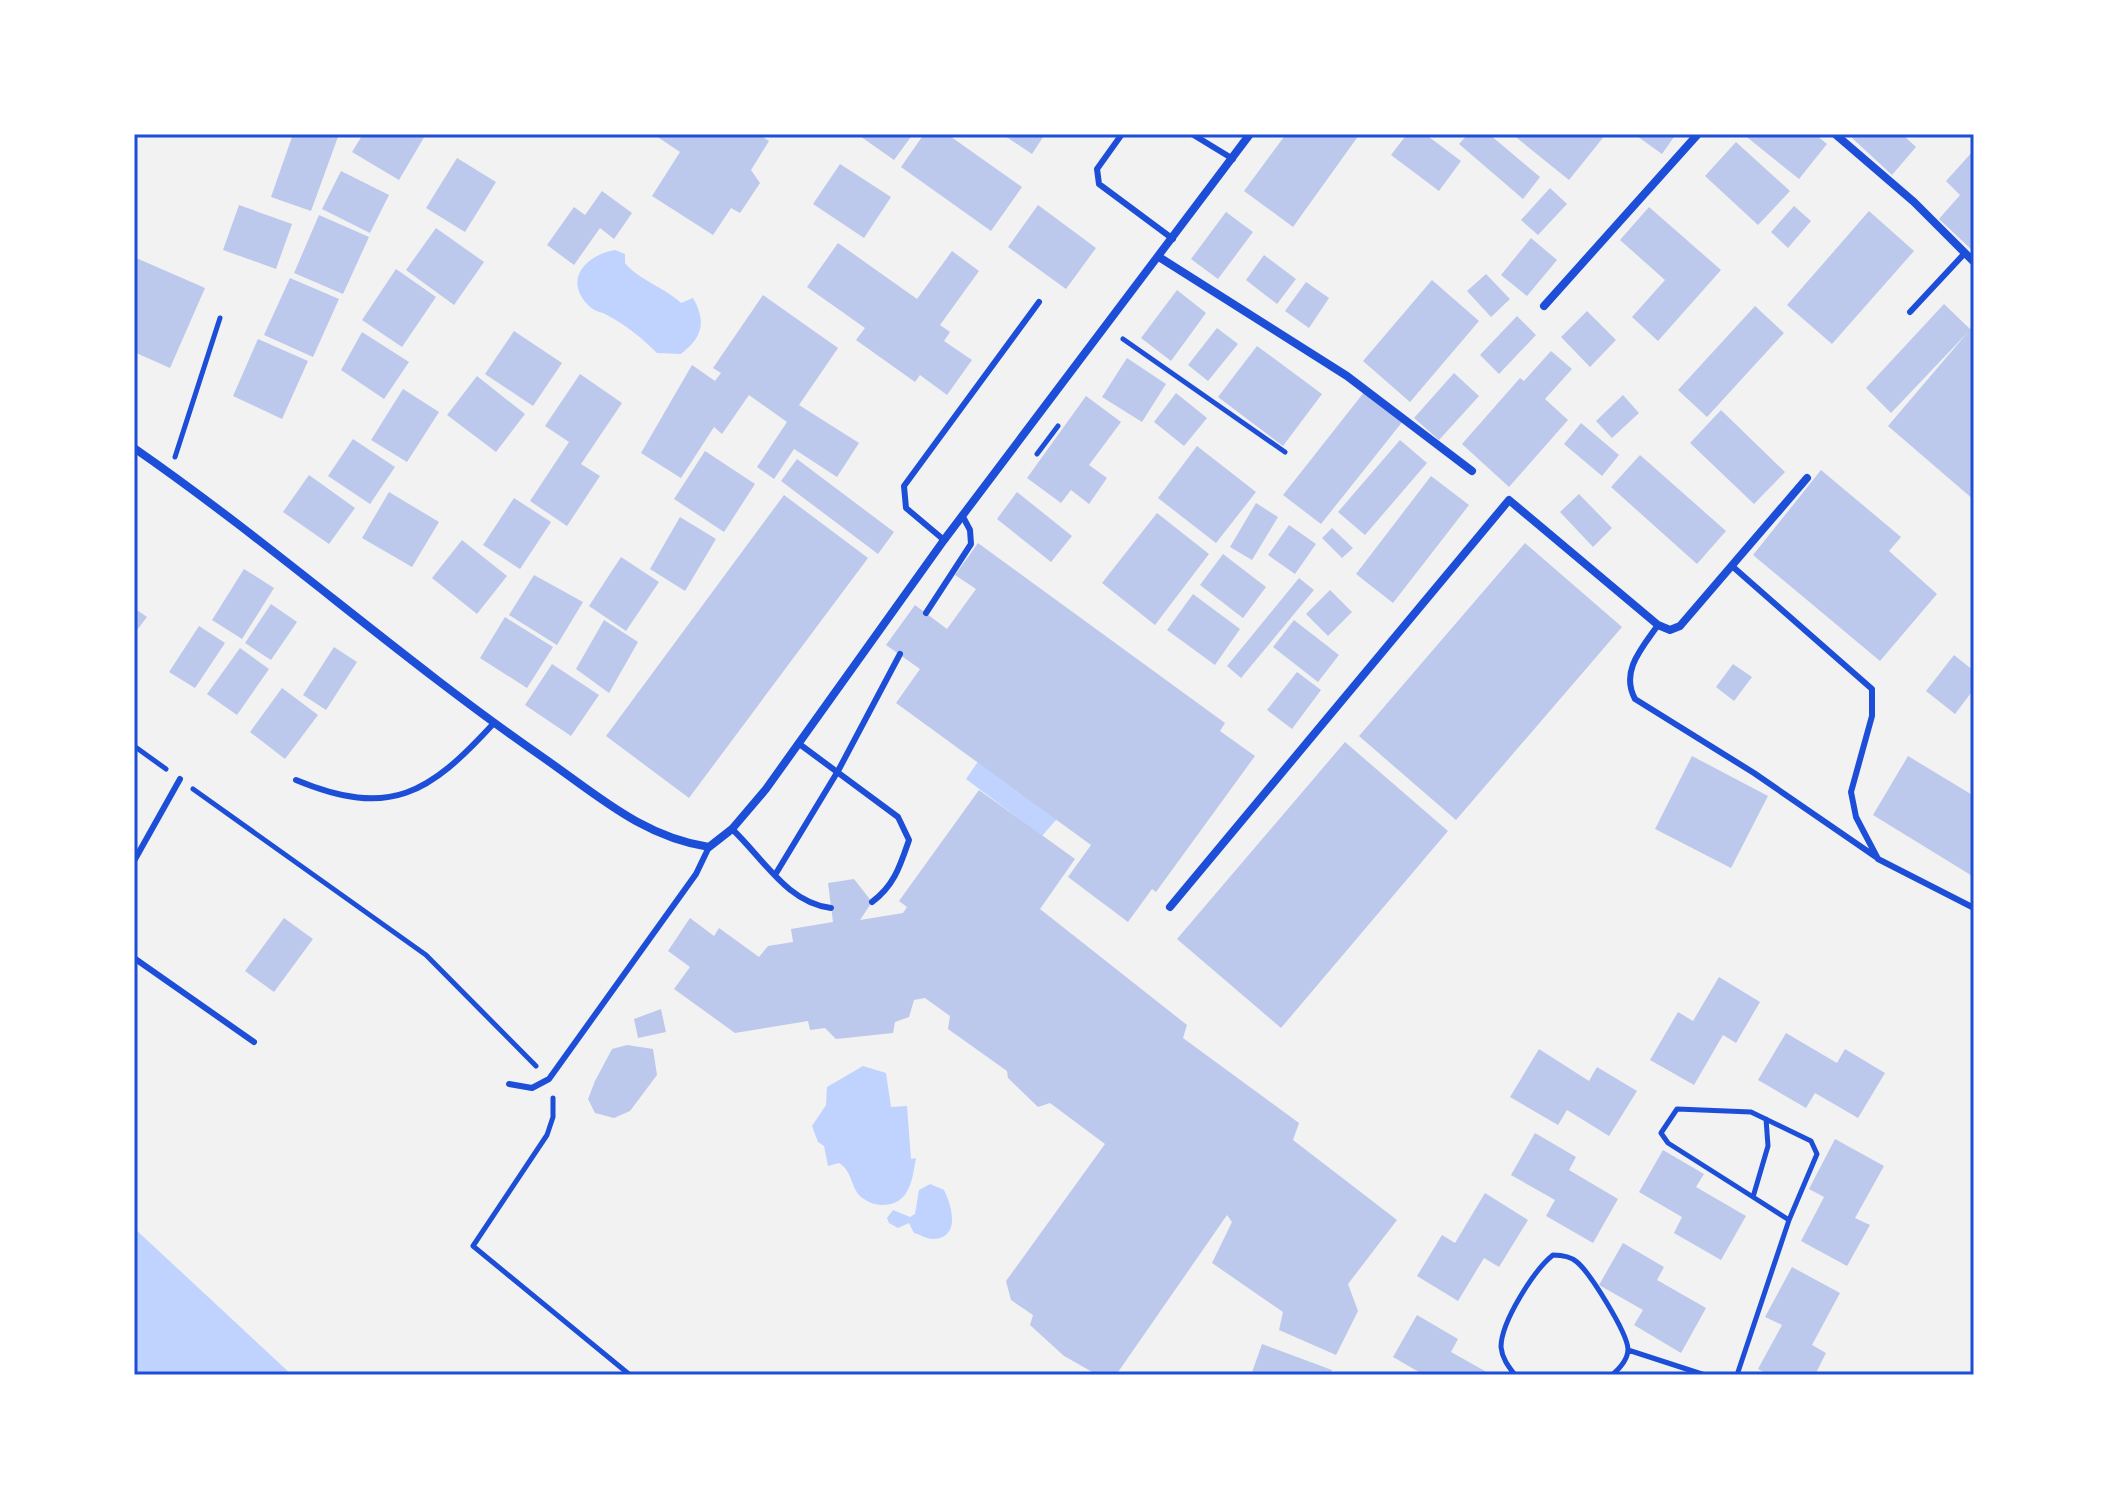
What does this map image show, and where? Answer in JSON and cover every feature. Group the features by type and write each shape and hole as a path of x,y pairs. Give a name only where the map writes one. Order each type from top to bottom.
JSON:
{"street":[{"path":"134,448 494,723 660,836 709,847 732,829 798,743 962,515 1250,134"},
{"path":"1544,306 1698,134"},
{"path":"1835,134 1914,202 1974,262"},
{"path":"1159,257 1347,376 1472,471"},
{"path":"1170,907 1509,500 1658,625 1670,630 1680,626 1807,478"}],"lane":[{"path":"1122,134 1097,169 1099,184 1173,239"},
{"path":"1192,134 1233,159"},
{"path":"1910,312 1964,254"},
{"path":"944,540 906,508 904,486 1039,302"},
{"path":"926,613 971,544 970,530 962,515"},
{"path":"1732,566 1872,689 1872,716 1851,792 1856,817 1878,859"},
{"path":"1658,625 1630,671 1629,687 1635,699 1754,773 1878,859 1974,908"},
{"path":"775,875 838,771 900,654"},
{"path":"296,780 337,795 363,800 392,799 418,789 440,774 494,723"},
{"path":"798,743 898,817 909,840 898,873 885,892 872,902"},
{"path":"134,861 180,779"},
{"path":"732,829 786,888 813,906 831,908"},
{"path":"509,1084 532,1088 549,1079 696,874 709,847"},
{"path":"134,958 254,1042"}],"path":[{"path":"170,473 220,318"},
{"path":"1123,339 1285,452"},
{"path":"134,746 426,955 549,1079 553,1117 547,1135 473,1246 630,1375"},
{"path":"1737,1375 1789,1220 1817,1154 1816,1147 1751,1112 1677,1109 1661,1133 1668,1143 1789,1220"},
{"path":"1753,1197 1768,1146 1766,1119"},
{"path":"1515,1375 1506,1363 1502,1338 1532,1277 1553,1255 1574,1259 1585,1270 1624,1336 1628,1350 1624,1362 1612,1375"},
{"path":"1628,1350 1705,1375"}],"water":[{"path":"615,250 625,254 625,263 638,275 681,303 693,298 700,315 700,329 694,342 681,354 657,353 627,327 592,308 582,297 578,288 581,271 594,257"},
{"path":"984,753 1063,812 1042,836 966,779"},
{"path":"863,1066 886,1073 891,1107 907,1106 911,1159 916,1158 908,1190 899,1201 891,1204 879,1205 867,1201 856,1191 843,1166 839,1163 828,1166 824,1146 818,1142 812,1126 826,1105 827,1087"},
{"path":"930,1184 944,1190 947,1197 952,1220 948,1233 930,1239 914,1233 909,1223 898,1228 889,1223 887,1218 893,1210 910,1217 915,1214 919,1190"},
{"path":"134,1228 292,1375 134,1375"}],"building":[{"path":"293,134 339,134 311,211 271,197"},
{"path":"363,134 426,134 399,180 352,152"},
{"path":"653,134 758,134 769,141 751,170 760,183 740,213 731,208 713,235 652,196 680,152"},
{"path":"857,134 913,134 894,160"},
{"path":"924,134 947,134 1022,187 991,231 901,167"},
{"path":"1002,134 1045,134 1032,154"},
{"path":"1286,134 1359,135 1293,227 1244,191"},
{"path":"1407,134 1425,134 1461,161 1439,191 1391,155"},
{"path":"1468,134 1489,134 1540,177 1523,199 1459,144"},
{"path":"1512,134 1606,134 1569,180"},
{"path":"1634,134 1676,134 1662,154"},
{"path":"1743,134 1815,134 1827,144 1799,179"},
{"path":"1854,134 1902,134 1916,147 1892,175 1851,137"},
{"path":"1736,142 1790,191 1758,225 1705,176"},
{"path":"1974,150 1974,252 1939,219 1960,195 1946,181"},
{"path":"457,158 496,182 465,232 426,208"},
{"path":"840,164 891,197 864,238 813,204"},
{"path":"341,171 389,195 370,233 322,209"},
{"path":"1550,188 1567,204 1538,235 1521,220"},
{"path":"602,191 632,213 614,239 600,228 574,265 547,245 574,207 585,215"},
{"path":"239,205 292,224 276,269 223,250"},
{"path":"1038,205 1096,248 1066,289 1008,247"},
{"path":"1794,206 1811,221 1788,248 1771,232"},
{"path":"1649,207 1721,270 1658,341 1632,317 1665,280 1620,240"},
{"path":"1869,211 1914,251 1832,344 1787,305"},
{"path":"1226,212 1253,232 1218,279 1191,259"},
{"path":"319,215 369,237 343,294 294,273"},
{"path":"436,228 484,262 454,305 406,270"},
{"path":"1531,238 1557,260 1527,296 1501,275"},
{"path":"838,243 917,299 952,251 979,271 940,325 950,332 944,341 972,360 947,395 920,375 915,382 856,340 865,328 807,287"},
{"path":"1264,255 1296,279 1277,304 1246,280"},
{"path":"134,257 205,288 170,368 134,352"},
{"path":"396,269 436,297 402,347 362,320"},
{"path":"1486,274 1510,299 1491,317 1467,291"},
{"path":"290,278 339,299 313,357 264,335"},
{"path":"1432,280 1479,321 1410,402 1363,361"},
{"path":"1306,282 1329,298 1309,328 1285,311"},
{"path":"1177,290 1206,313 1171,361 1141,338"},
{"path":"763,295 838,348 799,405 859,443 837,477 794,449 774,479 757,467 787,422 749,395 722,434 714,427 681,478 641,453 692,365 715,381 721,373 713,368"},
{"path":"1944,304 1970,329 1974,325 1974,500 1888,426 1968,332 1891,413 1866,388"},
{"path":"1755,306 1784,333 1707,417 1678,390"},
{"path":"1587,311 1616,340 1590,367 1561,337"},
{"path":"1517,316 1536,335 1499,374 1480,355"},
{"path":"1217,328 1238,344 1208,381 1188,365"},
{"path":"514,331 562,363 533,406 485,374"},
{"path":"362,332 409,362 384,399 341,370"},
{"path":"258,339 308,361 282,419 233,396"},
{"path":"1257,346 1322,394 1283,446 1218,397"},
{"path":"1551,351 1572,369 1545,399 1568,420 1509,487 1462,444 1520,378 1524,381"},
{"path":"1127,358 1166,384 1142,422 1102,397"},
{"path":"1454,373 1479,396 1439,440 1414,418"},
{"path":"580,374 622,403 581,464 600,476 567,526 530,501 569,442 545,426"},
{"path":"477,376 525,414 496,452 447,415"},
{"path":"403,389 439,412 407,462 371,440"},
{"path":"1365,391 1403,421 1321,524 1283,495"},
{"path":"1176,393 1207,418 1184,446 1154,422"},
{"path":"1623,395 1639,413 1612,438 1596,421"},
{"path":"1086,396 1121,422 1089,465 1107,478 1089,504 1071,490 1061,503 1027,478"},
{"path":"1721,410 1785,472 1754,504 1690,443"},
{"path":"1581,423 1619,455 1602,476 1564,444"},
{"path":"353,439 395,467 370,504 328,476"},
{"path":"1400,440 1427,463 1365,535 1338,512"},
{"path":"1197,446 1256,492 1216,543 1158,498"},
{"path":"705,451 755,484 724,532 674,499"},
{"path":"1640,455 1726,531 1697,564 1611,487"},
{"path":"797,459 894,532 878,554 781,481"},
{"path":"1821,470 1901,537 1889,551 1937,594 1880,661 1753,555"},
{"path":"309,475 355,508 329,544 283,512"},
{"path":"1431,476 1469,505 1393,603 1356,574"},
{"path":"389,492 439,522 412,567 362,538"},
{"path":"1017,492 1072,536 1051,562 997,519"},
{"path":"1579,494 1612,528 1593,547 1560,512"},
{"path":"784,495 868,558 689,798 606,736"},
{"path":"514,498 551,522 520,569 483,545"},
{"path":"1256,503 1278,517 1252,560 1230,547"},
{"path":"1157,513 1209,554 1155,625 1102,583"},
{"path":"680,517 716,539 685,591 650,569"},
{"path":"1289,525 1316,544 1295,574 1268,555"},
{"path":"1332,528 1353,548 1342,558 1322,538"},
{"path":"462,540 507,576 477,614 432,578"},
{"path":"978,543 1225,723 1220,731 1255,756 1156,892 1152,889 1128,922 1068,877 1091,845 896,703 920,669 886,645 915,605 947,629 976,589 955,575"},
{"path":"1525,543 1622,627 1456,820 1359,736"},
{"path":"1223,554 1266,587 1243,618 1200,585"},
{"path":"621,557 659,582 626,631 589,606"},
{"path":"244,569 274,588 242,639 212,620"},
{"path":"534,575 583,602 557,645 509,615"},
{"path":"1299,578 1314,590 1241,678 1227,666"},
{"path":"1330,590 1352,612 1328,636 1306,614"},
{"path":"1193,594 1240,629 1215,665 1167,630"},
{"path":"271,604 297,622 271,660 245,643"},
{"path":"134,608 147,617 134,634"},
{"path":"505,617 553,647 527,688 480,658"},
{"path":"604,620 638,642 609,693 576,669"},
{"path":"1294,620 1339,655 1318,682 1273,647"},
{"path":"199,626 225,643 195,688 169,672"},
{"path":"334,647 357,662 326,710 303,695"},
{"path":"240,648 269,669 237,715 207,694"},
{"path":"1954,655 1974,671 1974,689 1955,714 1926,691"},
{"path":"552,664 599,695 571,736 525,705"},
{"path":"1733,664 1752,677 1734,701 1716,687"},
{"path":"1297,672 1321,690 1292,729 1267,710"},
{"path":"282,688 318,715 285,759 250,732"},
{"path":"1345,742 1448,831 1281,1028 1177,939"},
{"path":"1692,756 1768,796 1731,868 1655,829"},
{"path":"1908,756 1974,796 1974,877 1873,815"},
{"path":"979,790 1075,859 1040,909 1187,1025 1183,1038 1299,1123 1293,1140 1397,1220 1348,1284 1358,1311 1336,1355 1279,1330 1283,1312 1212,1263 1232,1222 1227,1215 1116,1375 1096,1374 1064,1356 1030,1325 1033,1315 1011,1300 1006,1281 1105,1144 1050,1103 1038,1107 1008,1078 1007,1071 948,1029 950,1016 925,998 914,1000 909,1017 895,1022 893,1033 836,1039 825,1028 810,1030 808,1021 735,1033 674,989 690,967 668,951 690,918 714,936 719,928 759,957 768,946 793,942 791,929 833,922 828,883 854,879 872,902 860,920 903,913 907,907 899,901"},
{"path":"284,918 313,939 274,992 245,971"},
{"path":"1719,977 1760,1002 1736,1043 1723,1035 1694,1085 1650,1060 1678,1012 1693,1021"},
{"path":"661,1009 666,1032 638,1038 634,1019"},
{"path":"1786,1033 1837,1063 1845,1049 1885,1073 1858,1118 1815,1093 1806,1108 1758,1080"},
{"path":"627,1045 653,1049 657,1075 630,1111 614,1118 595,1113 588,1099 595,1081 612,1049"},
{"path":"1539,1049 1589,1081 1597,1067 1637,1091 1609,1136 1567,1110 1558,1125 1510,1097"},
{"path":"1535,1133 1576,1157 1569,1170 1618,1199 1593,1243 1546,1216 1555,1200 1511,1175"},
{"path":"1835,1139 1884,1166 1855,1218 1870,1225 1847,1266 1801,1241 1824,1197 1809,1189"},
{"path":"1663,1150 1704,1174 1696,1187 1746,1216 1721,1260 1674,1233 1682,1217 1639,1192"},
{"path":"1485,1193 1528,1220 1499,1267 1484,1258 1458,1301 1417,1276 1442,1235 1455,1243"},
{"path":"1623,1243 1664,1267 1657,1280 1706,1308 1681,1353 1634,1325 1643,1310 1599,1285"},
{"path":"1792,1267 1840,1293 1812,1345 1826,1353 1815,1375 1769,1375 1758,1369 1782,1325 1765,1317"},
{"path":"1417,1315 1458,1339 1451,1352 1492,1375 1424,1375 1393,1357"},
{"path":"1262,1344 1332,1370 1330,1375 1251,1375"}]}
